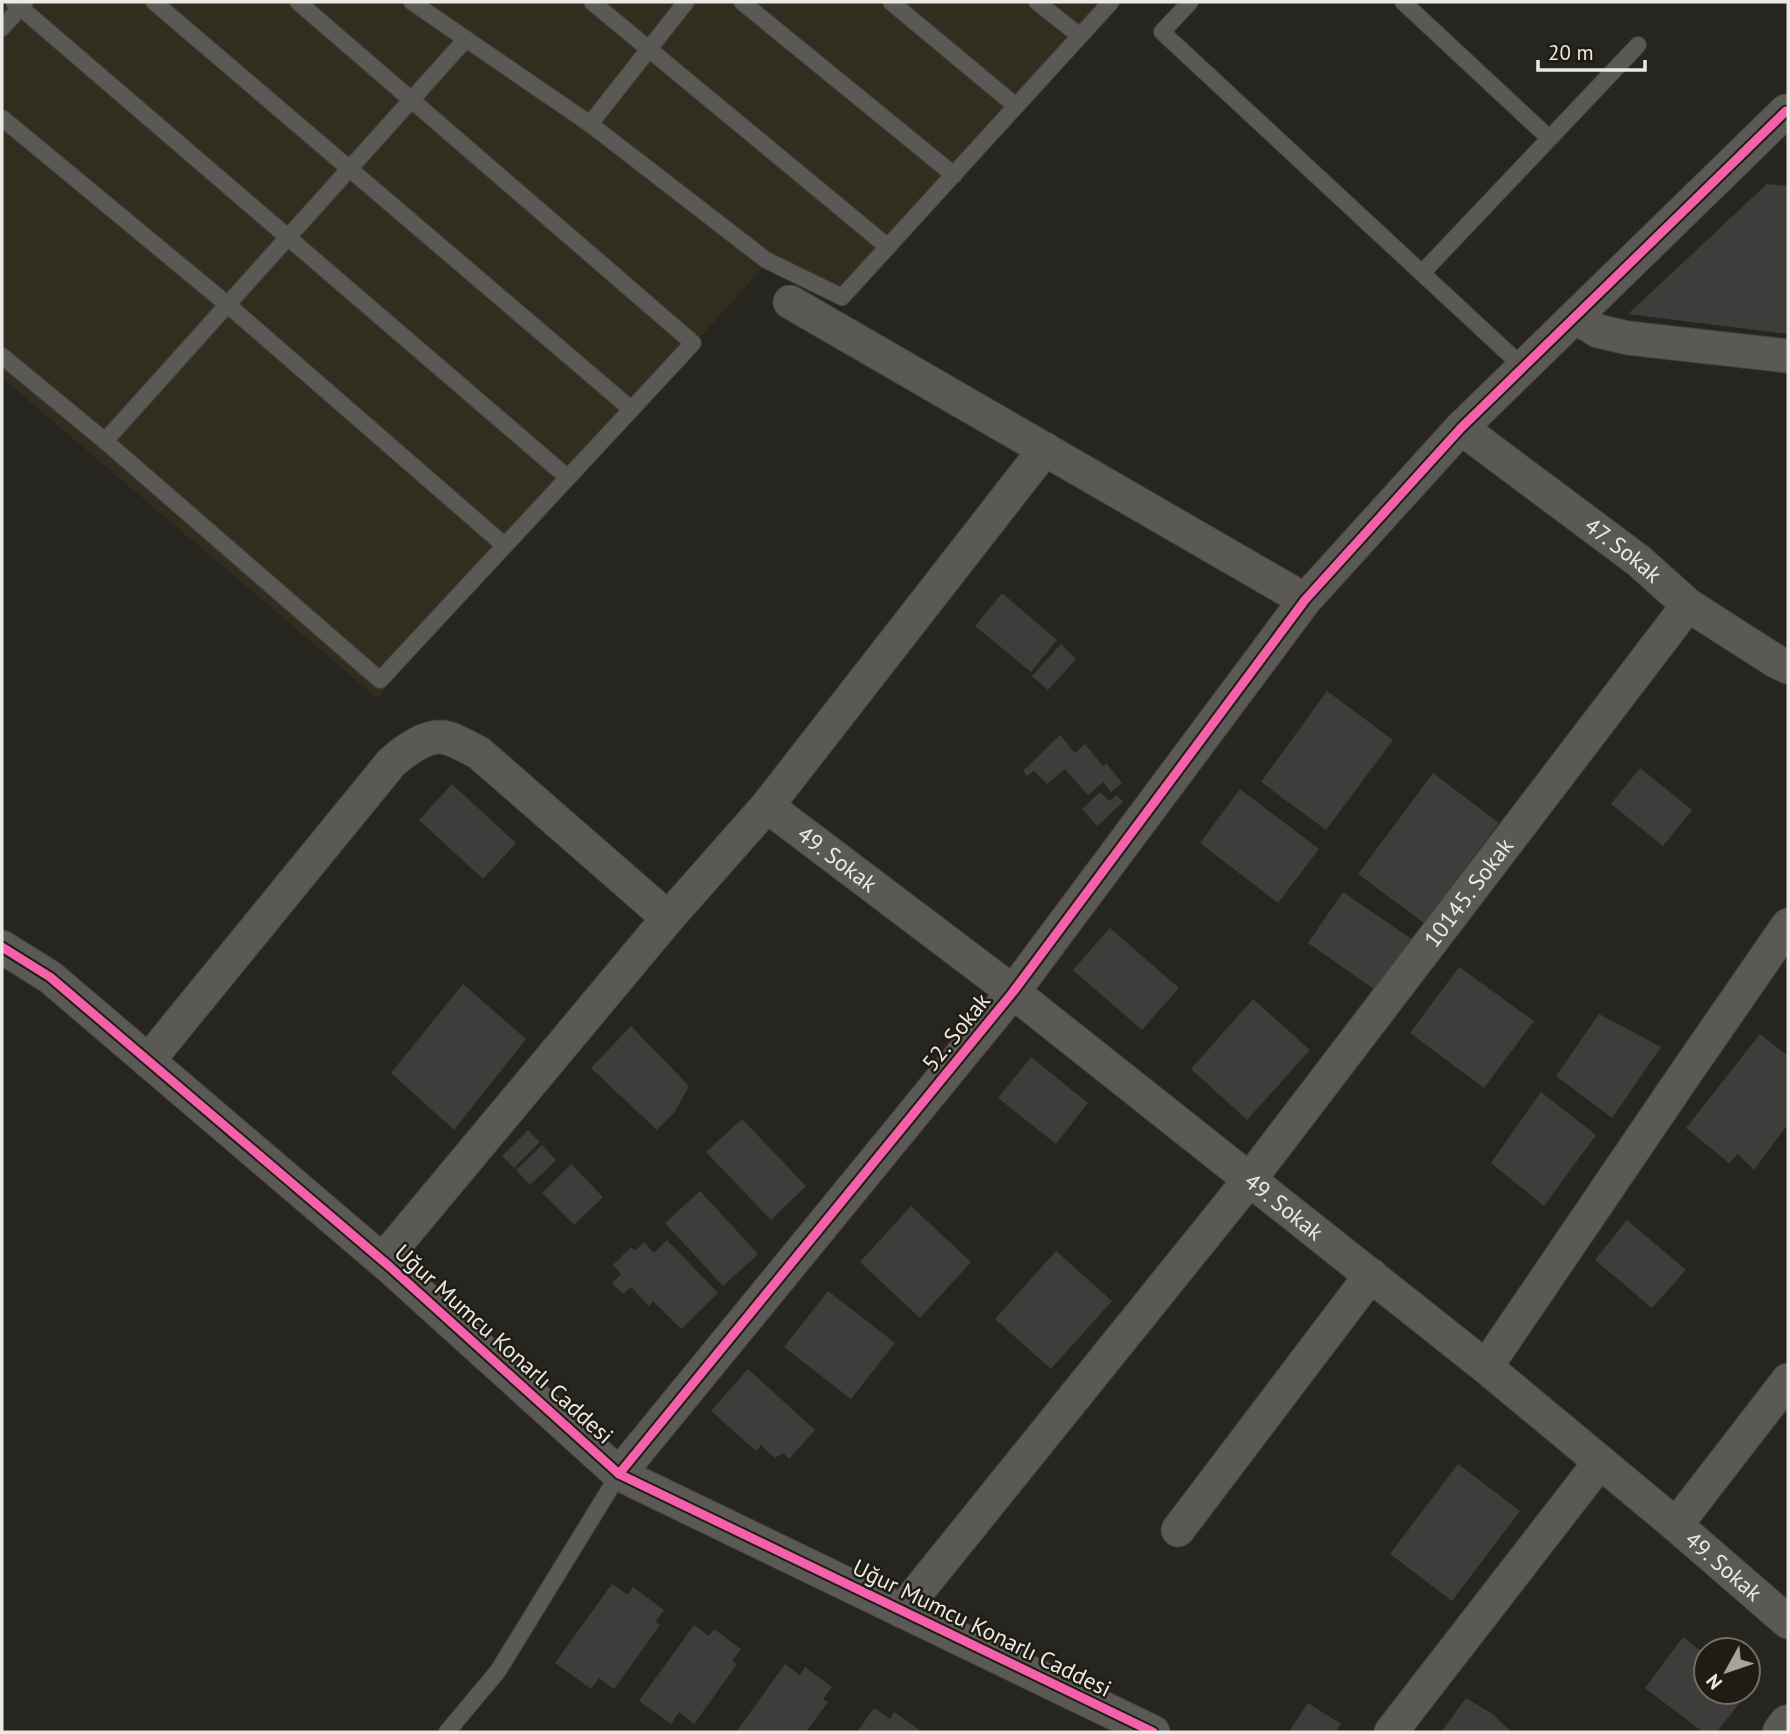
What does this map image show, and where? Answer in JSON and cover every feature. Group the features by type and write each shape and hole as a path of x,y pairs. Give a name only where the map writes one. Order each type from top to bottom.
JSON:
{"street":[{"name":"52. Sokak","path":"619,1474 1013,992 1305,600 1461,428 1786,111"},
{"path":"790,302 1305,600"},
{"path":"1575,317 1598,331 1628,338 1788,356"},
{"name":"47. Sokak","path":"1461,428 1639,561 1688,605 1788,667"},
{"path":"383,1261 668,918 767,806 1045,449"},
{"name":"10145. Sokak","path":"902,1611 1250,1179 1688,605"},
{"path":"148,1061 391,763 408,748 426,740 444,737 479,753 668,918"},
{"name":"49. Sokak","path":"767,806 1013,992 1371,1275 1601,1462 1788,1622"},
{"path":"1486,1367 1788,925"},
{"name":"Uğur Mumcu Konarlı Caddesi","path":"2,947 50,977 383,1261 619,1474 1153,1732"},
{"path":"1178,1530 1371,1275"},
{"path":"1676,1525 1788,1380"},
{"path":"1391,1732 1601,1462"},
{"path":"1782,1732 1788,1724"}],"lane":[{"path":"154,2 631,409"},
{"path":"2,356 106,441 380,680 693,343 298,2"},
{"path":"412,2 590,124 766,260 842,297 1111,2"},
{"path":"592,2 888,247"},
{"path":"590,124 686,2"},
{"path":"742,2 954,175"},
{"path":"891,2 1017,106"},
{"path":"1037,2 1080,36"},
{"path":"1190,2 1162,32 1523,367"},
{"path":"1403,2 1549,138"},
{"path":"2,28 20,4 567,477"},
{"path":"106,441 466,39"},
{"path":"1422,273 1638,44"},
{"path":"2,118 228,305 505,545"},
{"path":"447,1732 498,1671 619,1474"}],"shaded area":[{"path":"2,2 1106,2 855,298 775,254 377,698 2,378"}],"building":[{"path":"1767,184 1788,186 1788,334 1628,314"},
{"path":"1002,593 1057,640 1031,672 975,626"},
{"path":"1061,644 1076,659 1048,690 1032,676"},
{"path":"1327,691 1393,740 1326,830 1261,782"},
{"path":"1060,735 1075,753 1085,744 1103,766 1106,763 1122,783 1111,792 1103,782 1088,795 1065,769 1047,784 1034,771 1027,776 1023,771"},
{"path":"1640,768 1692,810 1663,846 1611,804"},
{"path":"1433,773 1499,823 1424,923 1358,874"},
{"path":"452,784 516,843 483,879 419,820"},
{"path":"1240,789 1319,849 1278,903 1200,843"},
{"path":"1100,792 1109,801 1117,795 1123,802 1097,826 1082,809"},
{"path":"1343,892 1413,940 1378,992 1308,943"},
{"path":"1110,928 1179,988 1142,1030 1073,970"},
{"path":"1459,967 1534,1021 1484,1088 1410,1033"},
{"path":"463,984 526,1039 454,1130 391,1073"},
{"path":"1253,999 1310,1050 1247,1120 1191,1069"},
{"path":"1599,1014 1661,1047 1612,1118 1556,1076"},
{"path":"631,1026 689,1086 674,1113 657,1130 591,1068"},
{"path":"1760,1034 1788,1056 1788,1124 1754,1170 1738,1154 1729,1163 1686,1128"},
{"path":"1031,1057 1088,1103 1056,1144 998,1098"},
{"path":"1541,1092 1596,1135 1544,1206 1491,1163"},
{"path":"742,1119 806,1186 771,1220 706,1152"},
{"path":"528,1130 540,1142 514,1168 502,1156"},
{"path":"542,1145 556,1160 530,1185 516,1170"},
{"path":"571,1164 603,1197 574,1225 542,1193"},
{"path":"700,1191 758,1254 723,1286 665,1223"},
{"path":"911,1206 971,1262 920,1318 860,1262"},
{"path":"1627,1220 1686,1270 1652,1308 1595,1260"},
{"path":"667,1240 718,1293 681,1329 653,1301 649,1306 631,1287 623,1294 612,1283 621,1274 613,1265 631,1247 635,1251 644,1242 654,1253"},
{"path":"1056,1251 1112,1301 1051,1369 995,1319"},
{"path":"828,1291 895,1343 851,1399 784,1347"},
{"path":"748,1369 815,1430 789,1459 783,1453 775,1458 761,1445 756,1451 711,1411"},
{"path":"1458,1464 1520,1511 1452,1601 1390,1554"},
{"path":"612,1584 628,1595 633,1587 664,1610 655,1622 660,1625 614,1689 599,1678 591,1689 555,1663"},
{"path":"694,1625 709,1636 714,1629 741,1649 732,1661 737,1664 694,1724 679,1712 671,1724 639,1701"},
{"path":"1683,1637 1692,1644 1692,1706 1737,1706 1717,1732 1703,1732 1645,1688"},
{"path":"785,1664 800,1675 805,1667 832,1687 823,1699 828,1702 806,1732 736,1732"},
{"path":"1466,1698 1491,1713 1512,1732 1441,1732"},
{"path":"1308,1703 1341,1724 1335,1732 1290,1730"},
{"path":"874,1708 890,1719 894,1712 922,1732 857,1732"}],"cycle path":[{"path":"619,1474 1013,992 1305,600 1461,428 1786,111"},
{"path":"2,947 50,977 390,1267 619,1474 1153,1732"}]}
